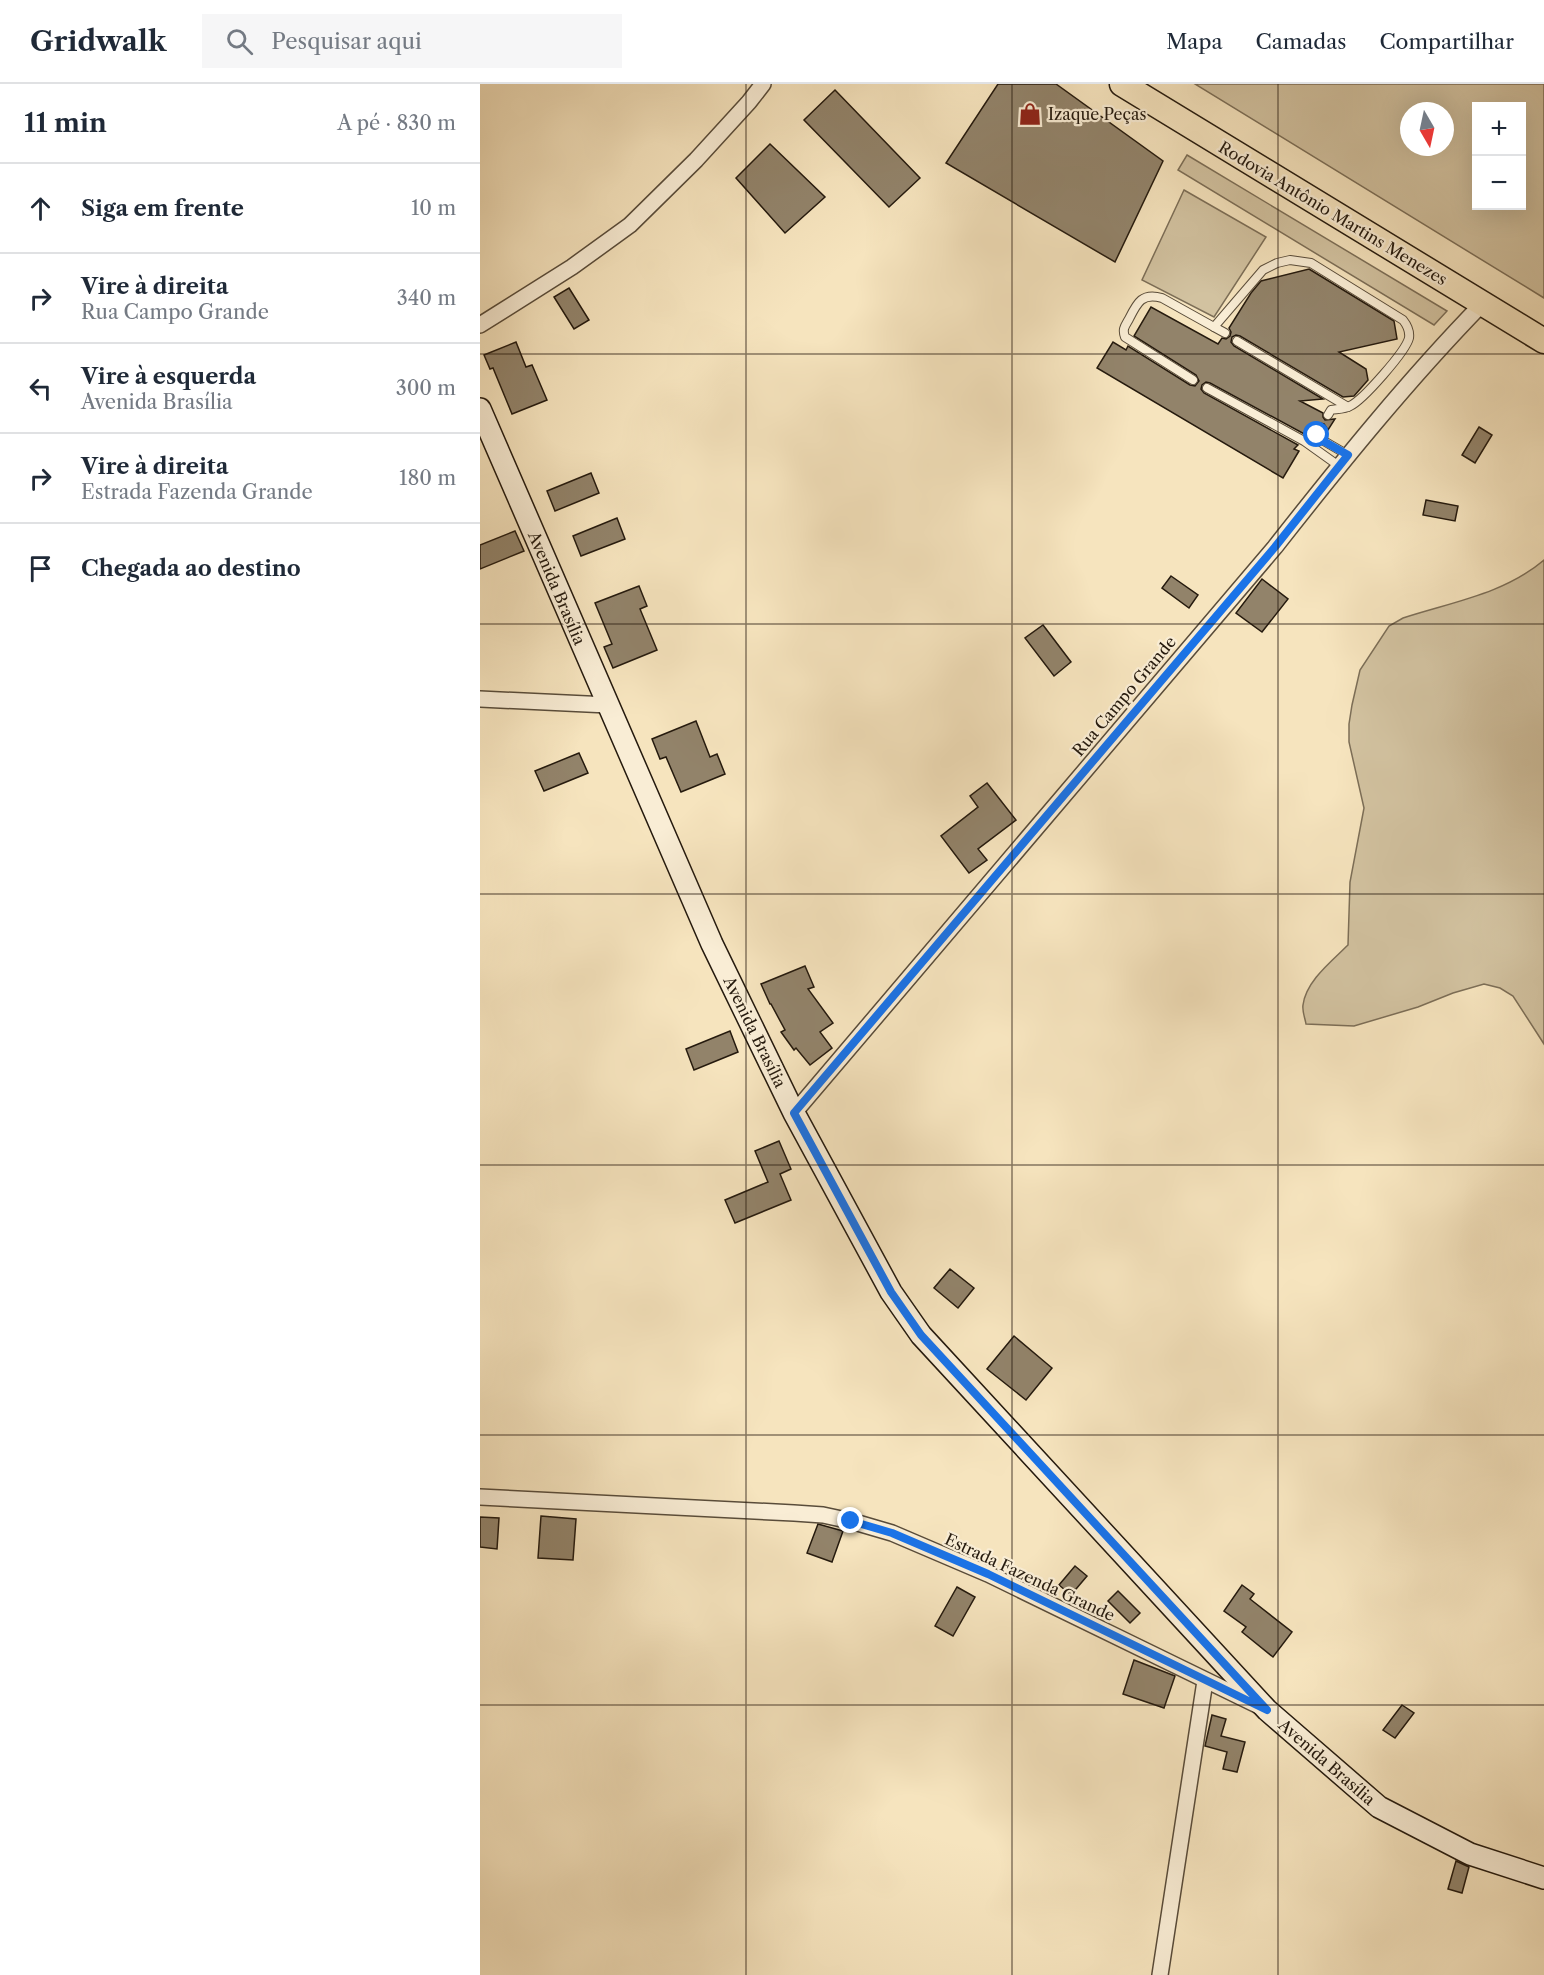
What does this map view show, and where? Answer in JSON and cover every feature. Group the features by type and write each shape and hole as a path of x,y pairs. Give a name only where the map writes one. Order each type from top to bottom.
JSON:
{"main road":[{"name":"Rodovia Antônio Martins Menezes","path":"1122,84 1544,341"},
{"name":"Avenida Brasília","path":"480,410 712,944 794,1113 891,1292 921,1335 1267,1710 1379,1807 1470,1854 1544,1878"}],"street":[{"path":"480,325 572,267 630,225 696,160 763,84"},
{"name":"Rua Campo Grande","path":"794,1113 1275,547 1343,460 1446,341 1482,304"},
{"path":"480,699 608,705"},
{"name":"Estrada Fazenda Grande","path":"480,1497 794,1513 823,1515 851,1521 892,1533 988,1574 1267,1710"},
{"path":"1160,1975 1205,1681"}],"lane":[{"path":"1214,327 1263,270 1290,260 1311,263 1403,320 1408,327 1409,338 1394,361 1359,400 1348,408 1331,410 1328,415"},
{"path":"1193,380 1127,339 1123,329 1135,305 1145,297 1153,295 1225,333"},
{"path":"1237,341 1348,408"},
{"path":"1207,388 1343,460"},
{"path":"1321,429 1317,437 1343,460"}],"shaded area":[{"path":"1195,84 1544,84 1544,298"},
{"path":"1187,155 1447,311 1434,325 1178,170"},
{"path":"1184,190 1266,237 1214,317 1142,280"},
{"path":"1544,560 1544,1044 1513,996 1500,988 1484,984 1354,1026 1306,1024 1303,1007 1309,988 1321,972 1348,945 1350,882 1364,808 1349,742 1349,724 1360,670 1389,626 1403,618 1495,589 1528,572"}],"building":[{"path":"998,84 1056,84 1163,161 1115,262 946,163"},
{"path":"835,90 920,178 889,207 804,120"},
{"path":"770,144 825,197 785,233 736,178"},
{"path":"1309,269 1394,321 1397,339 1339,352 1366,369 1368,380 1354,396 1343,397 1240,336 1232,337 1231,342 1234,346 1323,399 1300,401 1323,413 1325,420 1335,419 1328,430 1324,424 1320,423 1308,436 1210,383 1206,382 1202,385 1201,389 1204,393 1298,445 1294,449 1299,451 1283,478 1097,368 1113,342 1126,350 1128,346 1195,386 1199,381 1196,375 1134,336 1151,307 1218,344 1222,338 1226,339 1230,336 1229,328 1261,281"},
{"path":"569,288 589,320 574,329 554,297"},
{"path":"516,342 526,367 532,365 547,400 512,414 493,368 490,369 484,355"},
{"path":"1479,427 1492,435 1475,463 1462,455"},
{"path":"591,473 599,493 555,511 547,491"},
{"path":"1426,500 1458,506 1455,521 1423,515"},
{"path":"617,518 625,539 581,556 573,536"},
{"path":"515,531 524,551 480,569 480,545"},
{"path":"1171,576 1198,595 1189,608 1162,588"},
{"path":"1262,579 1288,599 1262,632 1236,613"},
{"path":"639,586 647,606 640,609 657,650 613,668 604,647 612,644 595,603"},
{"path":"1043,625 1071,662 1054,676 1025,638"},
{"path":"696,721 710,757 717,754 725,774 681,792 666,757 660,759 652,739"},
{"path":"579,753 588,773 544,791 535,771"},
{"path":"987,783 1016,820 978,849 987,860 969,873 941,836 978,807 970,796"},
{"path":"805,966 814,987 808,989 833,1023 820,1032 832,1048 810,1065 796,1048 794,1050 781,1032 785,1030 761,984"},
{"path":"730,1031 738,1052 694,1070 686,1049"},
{"path":"779,1141 791,1169 780,1174 791,1200 735,1223 725,1200 768,1182 755,1151"},
{"path":"950,1269 974,1288 958,1308 934,1288"},
{"path":"1014,1336 1052,1368 1026,1400 987,1369"},
{"path":"541,1516 576,1519 573,1560 538,1558"},
{"path":"480,1517 499,1518 497,1549 480,1547"},
{"path":"818,1524 843,1531 832,1562 807,1553"},
{"path":"1075,1566 1087,1576 1071,1595 1059,1585"},
{"path":"1242,1585 1254,1594 1250,1599 1292,1632 1273,1657 1242,1632 1246,1627 1224,1611"},
{"path":"957,1587 975,1597 953,1636 935,1626"},
{"path":"1118,1591 1140,1613 1130,1623 1108,1601"},
{"path":"1134,1660 1175,1676 1164,1708 1123,1694"},
{"path":"1402,1705 1414,1713 1395,1738 1383,1730"},
{"path":"1212,1715 1226,1719 1221,1736 1245,1742 1237,1772 1223,1769 1227,1752 1205,1746"},
{"path":"1456,1861 1469,1867 1462,1893 1448,1889"}],"place":[{"name":"Izaque Peças","path":"1030,114"}],"route":[{"path":"851,1521 892,1533 988,1574 1267,1710 921,1335 891,1292 794,1113 1275,547 1348,455 1318,438 1317,435"}]}
